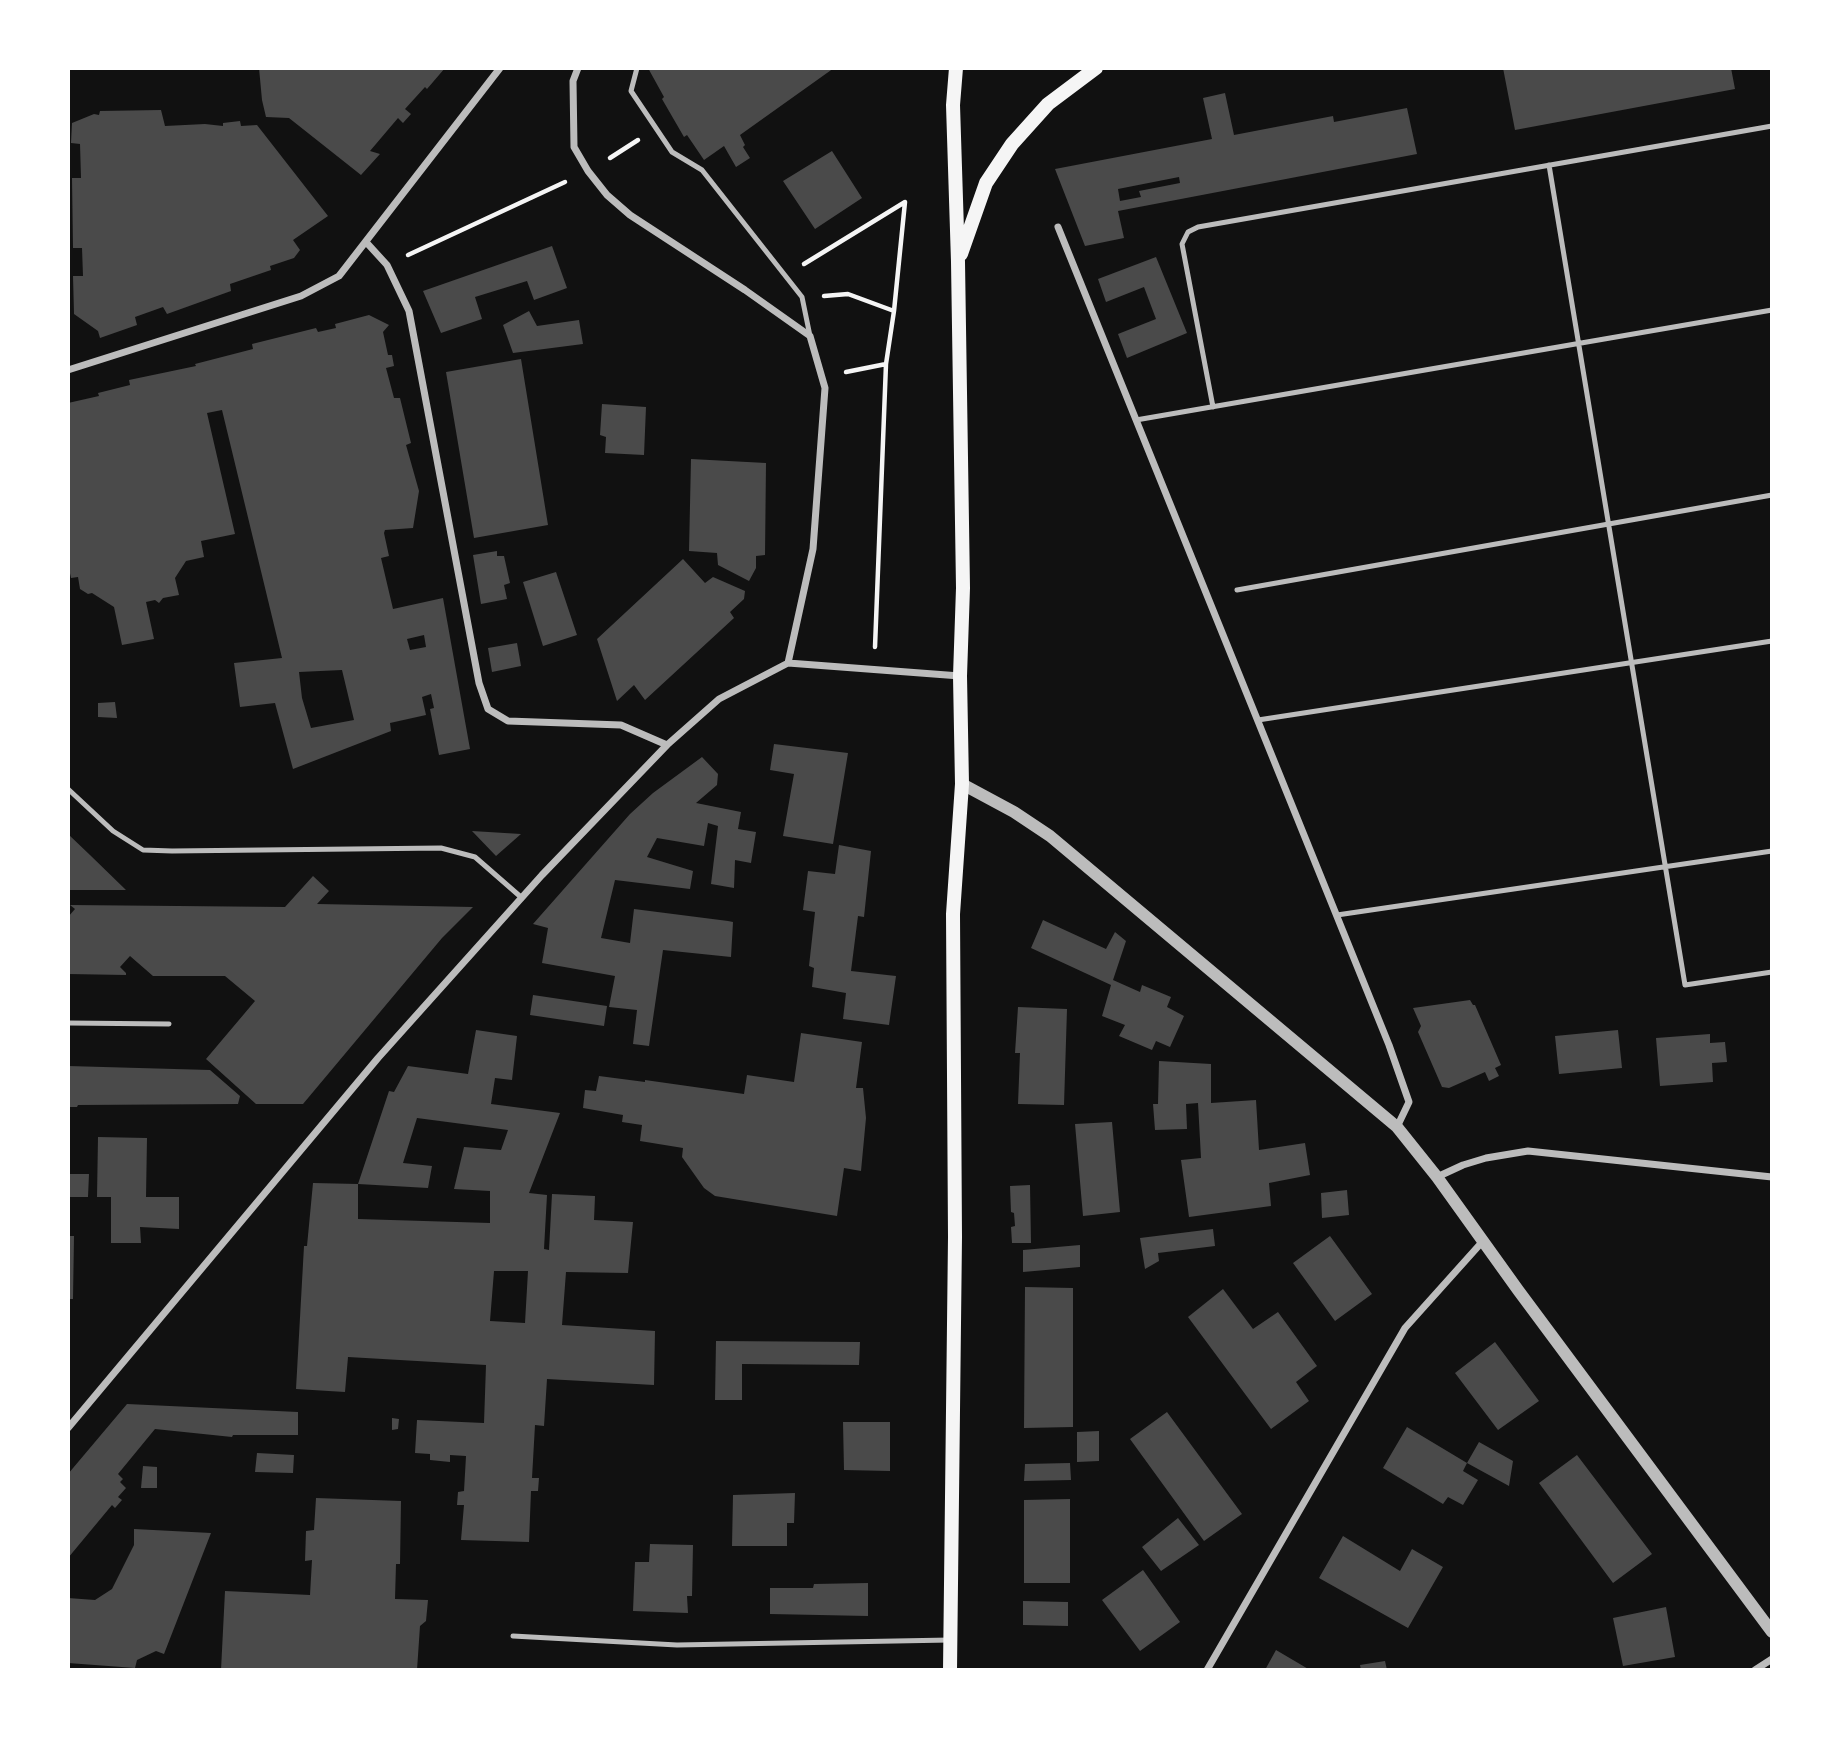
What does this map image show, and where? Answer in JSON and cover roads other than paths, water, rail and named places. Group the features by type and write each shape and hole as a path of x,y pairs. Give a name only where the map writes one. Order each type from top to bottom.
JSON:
{"main road":[{"path":"950,1670 955,1237 953,915 962,784 960,676 963,587 953,105 956,68"},
{"path":"958,261 986,183 1012,145 1048,104 1096,68"}],"street":[{"path":"68,370 301,296 339,276 500,68"},
{"path":"578,68 573,81 574,146 588,171 607,195 630,215 810,336 825,388 813,549 788,663"},
{"path":"1058,227 1389,1045 1409,1102 1398,1127"},
{"path":"366,242 387,265 409,311 477,670 488,709 508,721 621,725 667,745"},
{"path":"68,1428 378,1058 522,898 667,745 719,699 788,663 960,676"},
{"path":"962,784 1014,812 1050,836 1398,1127 1772,1632"},
{"path":"1437,1177 1486,1158 1528,1151 1772,1177"},
{"path":"1207,1670 1405,1328 1483,1241"},
{"path":"1755,1670 1772,1659"}],"lane":[{"path":"637,68 631,91 672,152 702,170 802,297 810,336"},
{"path":"1213,407 1182,244 1188,232 1198,227 1772,126"},
{"path":"1549,165 1685,985 1772,972"},
{"path":"1136,420 1772,310"},
{"path":"1237,590 1772,495"},
{"path":"1258,720 1772,641"},
{"path":"68,789 113,831 143,850 172,852 441,848 475,857 522,898"},
{"path":"1337,915 1772,851"},
{"path":"68,1023 169,1024"},
{"path":"513,1636 677,1645 950,1640"}]}
